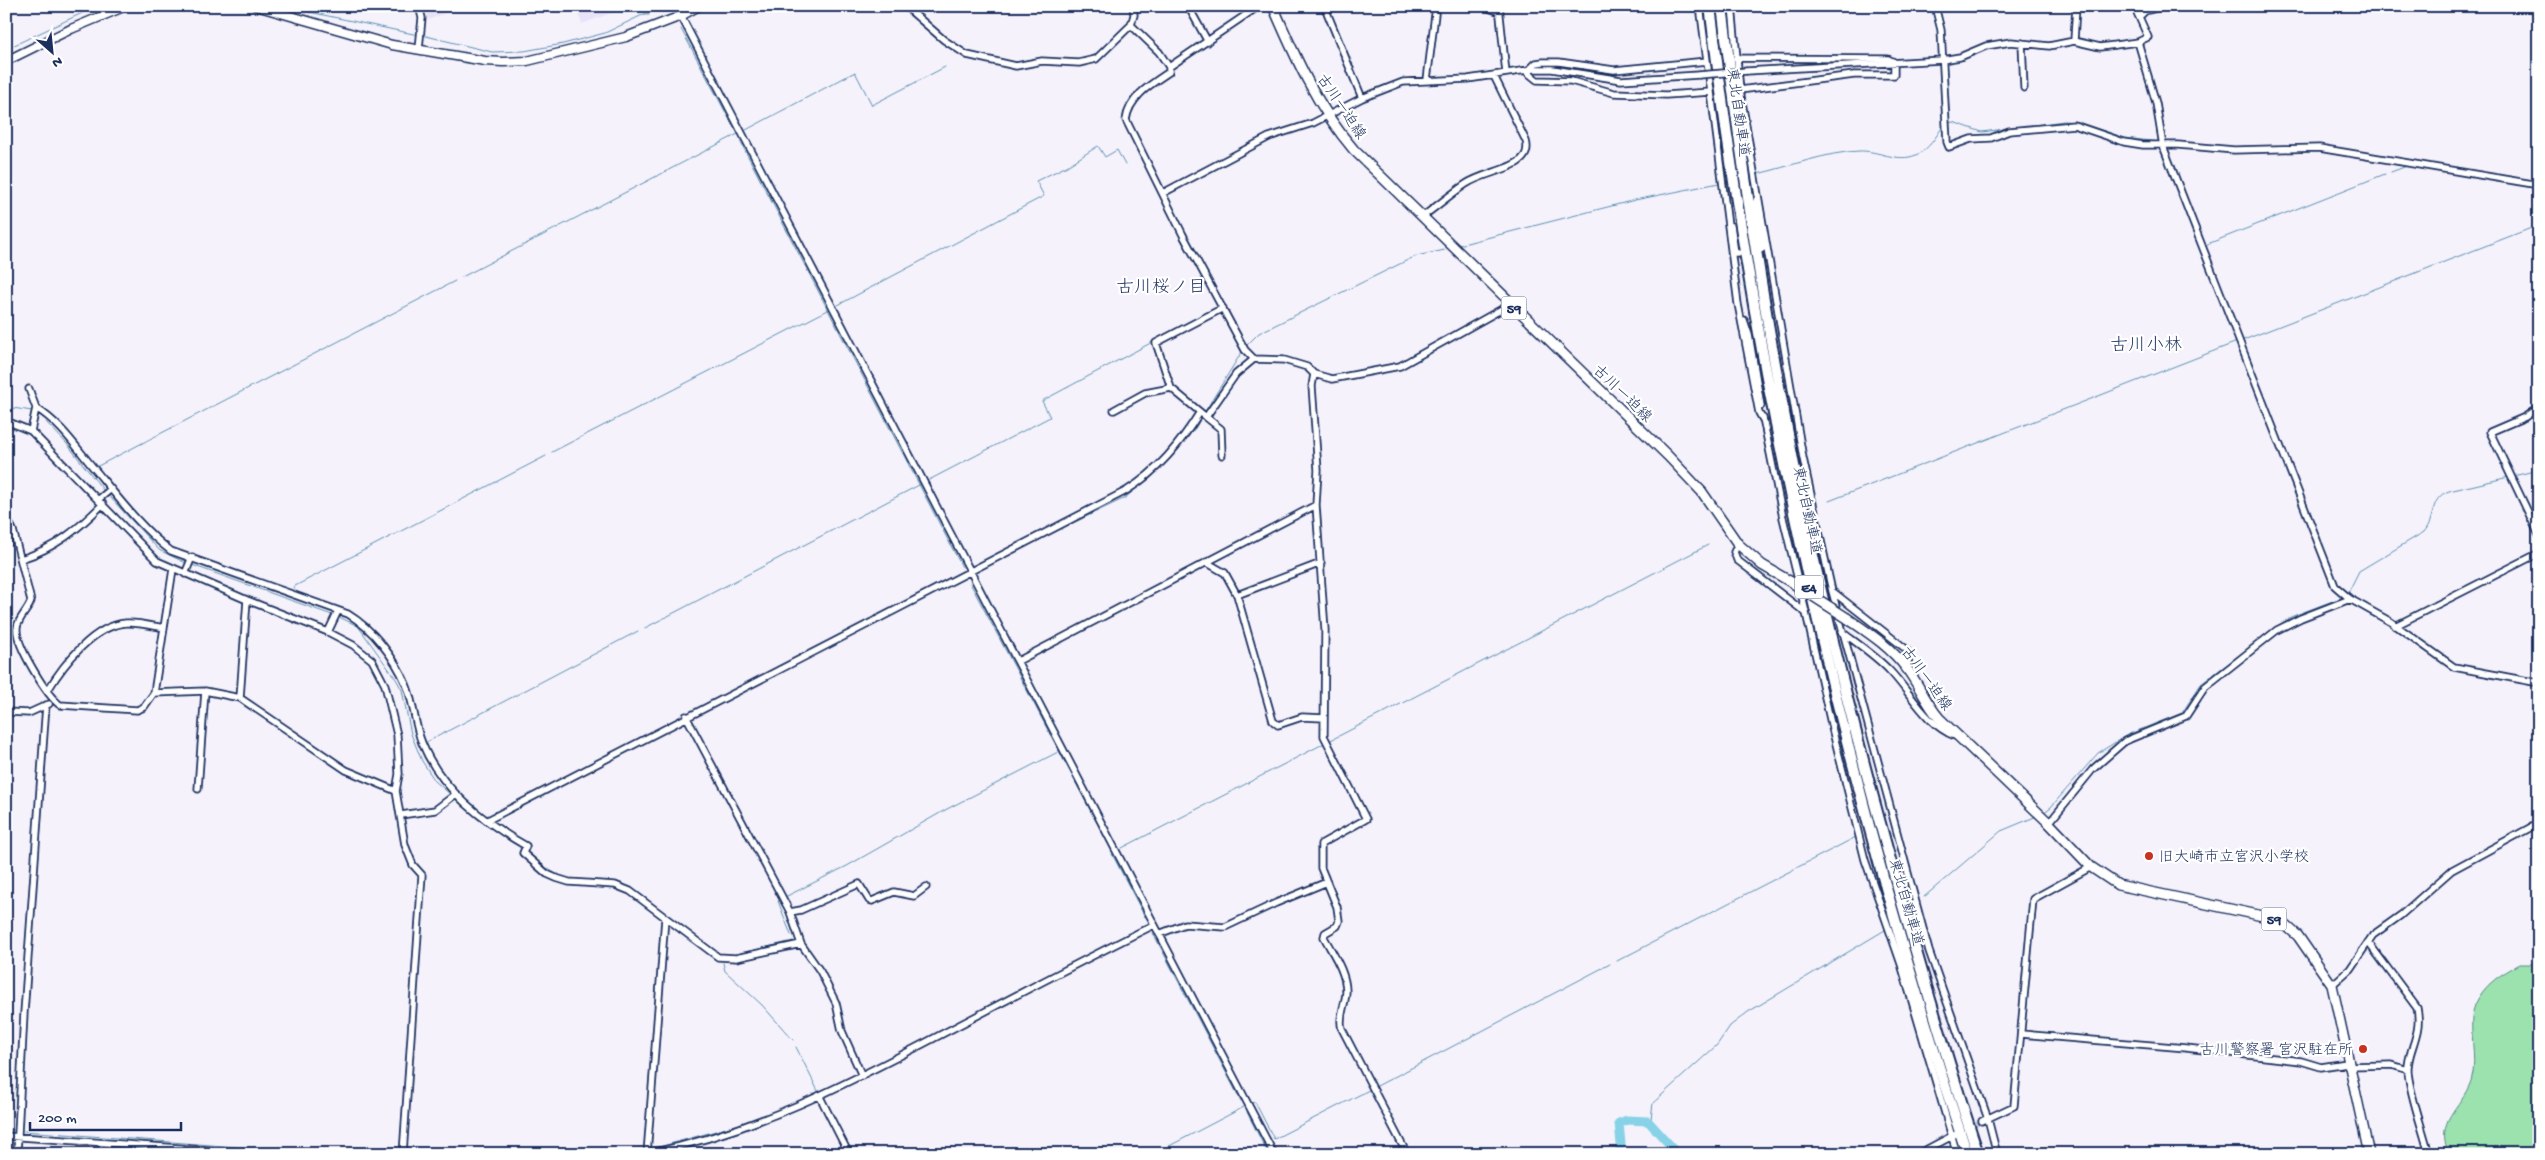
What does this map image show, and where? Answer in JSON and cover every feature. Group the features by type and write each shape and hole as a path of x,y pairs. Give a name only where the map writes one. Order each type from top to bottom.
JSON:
{"highway":[{"name":"東北自動車道","path":"1710,6 1734,192 1778,442 1807,577 1850,753 1892,906 1967,1154"},
{"name":"東北自動車道","path":"1722,6 1743,170 1760,278 1788,439 1817,576 1909,930 1978,1154"}],"main road":[{"name":"古川一迫線","path":"1273,6 1300,66 1328,116 1367,164 1692,481 1738,544 1762,565 1847,618 1886,645 1906,667 1930,708 1958,738 2043,817 2091,867 2118,885 2282,922 2298,936 2332,985 2369,1154"}],"street":[{"path":"6,62 71,28 126,6"},
{"path":"256,6 392,45 485,61 528,61 626,37 681,16 694,7"},
{"path":"419,49 422,28 420,6"},
{"path":"904,6 962,52 977,59 1016,66 1042,61 1087,62 1103,54 1131,25 1134,16 1134,6"},
{"path":"1188,6 1208,42"},
{"path":"1169,67 1259,6"},
{"path":"1427,80 1436,6"},
{"path":"1483,6 1499,9 1506,73"},
{"path":"1700,6 1738,304 1759,413 1763,420"},
{"path":"1732,6 1740,90 1794,407 1832,591 1929,951 1997,1154"},
{"path":"1935,6 1941,30 1949,148 1971,140 1991,138 2009,131 2063,125 2083,127 2124,142 2162,143 2234,150 2319,148 2539,185"},
{"path":"2074,42 2076,6"},
{"path":"1162,193 1269,137 1313,123 1362,98 1403,82 1494,76 1506,73 1527,72 1534,69 1552,69 1621,80 1942,60 1960,57 1986,46 2022,43 2048,46 2074,42 2100,47 2138,42 2148,37 2134,6"},
{"path":"2139,16 2145,11 2166,6"},
{"path":"1326,10 1362,98"},
{"path":"681,16 1274,1154"},
{"path":"1131,25 1159,52 1169,67 1170,72 1140,93 1127,113 1126,120 1223,308 1244,347 1254,359"},
{"path":"2138,42 2156,103 2162,143 2332,579 2347,596 2375,612 2454,667 2539,683"},
{"path":"2022,43 2024,88"},
{"path":"1736,58 1888,59 1894,62"},
{"path":"1527,72 1536,63 1542,62 1622,70 1707,61"},
{"path":"1740,90 1854,75 1894,75 1894,62"},
{"path":"1527,72 1537,80 1571,81 1614,93 1666,95 1711,92"},
{"path":"1422,217 1465,184 1495,170 1515,164 1523,158 1528,149 1526,141 1494,76"},
{"path":"1758,196 1755,204 1762,249 1760,250"},
{"path":"1724,203 1729,214 1735,253 1738,253"},
{"path":"488,820 687,719 1136,485 1172,451 1236,374 1254,359 1284,360 1307,367 1314,374 1332,379 1400,366 1511,304"},
{"path":"1738,304 1749,335 1757,369 1763,420 1783,518 1865,860 1901,964 1957,1154"},
{"path":"1222,455 1221,429 1171,388 1156,343 1223,308"},
{"path":"1779,315 1776,324 1782,363 1789,395 1794,407"},
{"path":"1314,374 1312,386 1318,470 1316,505 1325,630 1325,742 1366,819 1322,844 1321,865 1337,907 1339,921 1337,926 1325,933 1324,937 1346,979 1346,999 1340,1024 1407,1154"},
{"path":"1114,410 1145,393 1171,388"},
{"path":"29,389 36,408 31,432"},
{"path":"2539,407 2525,417 2490,432 2539,534"},
{"path":"36,408 48,416 70,437 111,489 162,543 171,550 348,614 369,629 401,674 409,693 422,743 446,783 478,815 526,846 523,854 547,874 569,882 622,887 713,955 726,959 801,944"},
{"path":"6,421 31,432 101,502 148,554 172,569 328,632 363,652 379,670 385,685 397,735 399,774 396,791 404,845 413,865 422,875 403,1154"},
{"path":"21,559 48,549 70,535 111,489"},
{"path":"1018,661 1316,505"},
{"path":"6,517 13,530 31,601 18,622 17,636 36,674 54,701 60,705 137,710 144,707 154,693 172,569"},
{"path":"1738,544 1734,552 1737,560 1806,613"},
{"path":"2395,626 2539,553"},
{"path":"185,574 192,557"},
{"path":"1206,562 1226,573 1237,595 1273,721 1278,725 1302,717 1324,718"},
{"path":"1237,595 1321,563"},
{"path":"1832,591 1906,650 1909,660 1906,667"},
{"path":"2043,817 2126,741 2186,716 2206,686 2277,630 2347,596"},
{"path":"240,698 247,600"},
{"path":"328,632 338,611"},
{"path":"48,690 66,663 99,634 127,623 164,628"},
{"path":"1842,632 1889,669 1930,720 1946,733 1958,738"},
{"path":"154,693 205,691 240,698 346,770 396,791"},
{"path":"198,789 205,691"},
{"path":"6,712 29,713 54,701"},
{"path":"17,1154 24,1013 46,705"},
{"path":"687,719 783,898 801,944 820,972 836,1003 842,1031 862,1076"},
{"path":"401,815 435,810 456,794"},
{"path":"2332,985 2350,969 2374,935 2401,915 2452,870 2539,823"},
{"path":"1985,1120 2014,1106 2033,899 2091,867"},
{"path":"1159,934 1185,924 1225,927 1276,902 1327,882"},
{"path":"790,912 801,910 859,884 869,900 872,901 894,892 914,896 926,887"},
{"path":"665,918 646,1154 693,1144 736,1130 820,1097 1154,925"},
{"path":"2368,942 2417,1008 2420,1020 2408,1070 2429,1154"},
{"path":"2020,1034 2186,1048 2301,1061 2321,1067 2392,1065 2408,1070"},
{"path":"820,1097 850,1154"},
{"path":"1918,1154 1959,1132"},
{"path":"6,1136 265,1154"}],"shaded area":[{"path":"423,6 460,6 429,20"},
{"path":"575,6 626,6 627,7 582,24"}],"green space":[{"path":"2520,964 2539,964 2539,1104 2535,1118 2539,1154 2449,1154 2445,1142 2447,1123 2467,1091 2473,1072 2472,1022 2475,1005 2488,985"}],"waterway":[{"path":"6,49 97,6"},
{"path":"281,6 418,35"},
{"path":"422,35 492,52 524,51 563,44 605,33 661,6"},
{"path":"642,15 649,15"},
{"path":"681,29 734,128"},
{"path":"746,130 855,72 872,105 945,67"},
{"path":"1948,123 1953,122 1982,132 2064,121 2078,122 2125,138 2159,142"},
{"path":"1757,174 1846,152 1866,151 1902,158 1909,157 1925,150 1944,125"},
{"path":"462,277 738,134"},
{"path":"740,141 962,567"},
{"path":"838,305 1044,196 1036,181 1067,166 1098,146 1105,157 1117,150 1125,165"},
{"path":"2391,172 2407,166"},
{"path":"2204,242 2205,245 2385,174"},
{"path":"1459,245 1635,200 1719,183"},
{"path":"2241,341 2539,225"},
{"path":"1245,347 1259,333 1416,256 1445,250"},
{"path":"98,466 455,281"},
{"path":"929,480 1050,417 1042,401 1218,307"},
{"path":"552,452 830,309"},
{"path":"1829,501 2237,342"},
{"path":"1204,413 1243,350"},
{"path":"6,407 32,411"},
{"path":"1033,542 1125,498 1164,465 1196,427 1202,416"},
{"path":"46,422 67,444 104,491"},
{"path":"293,590 295,586 546,456"},
{"path":"2513,476 2539,470"},
{"path":"2348,593 2359,571 2424,532 2428,527 2435,503 2443,494 2509,477"},
{"path":"645,628 921,484"},
{"path":"108,495 159,550 186,563"},
{"path":"1329,741 1708,545"},
{"path":"192,565 332,615"},
{"path":"970,583 1113,853"},
{"path":"2276,627 2293,616 2343,597"},
{"path":"339,617 358,626 396,679 402,690 411,734 422,761 435,781 451,795"},
{"path":"425,743 638,631"},
{"path":"2043,813 2051,807 2098,753 2127,735 2182,713 2201,684 2271,631"},
{"path":"1122,848 1325,743"},
{"path":"494,821 633,749"},
{"path":"785,897 847,866 947,809 1058,752"},
{"path":"455,799 480,821 522,848"},
{"path":"1924,897 2001,831 2037,816"},
{"path":"1617,961 1856,837"},
{"path":"528,853 556,874 578,880 622,885 641,896"},
{"path":"1112,854 1145,917"},
{"path":"782,899 778,901 791,935"},
{"path":"1648,1121 1651,1119 1653,1103 1717,1045 1730,1026 1748,1012 1885,930"},
{"path":"1153,933 1241,1101"},
{"path":"733,955 793,941"},
{"path":"723,963 725,971 762,1005 793,1040"},
{"path":"1377,1086 1610,964"},
{"path":"796,1047 819,1093"},
{"path":"1252,1103 1255,1102 1274,1139 1369,1090"},
{"path":"1154,1154 1244,1107"},
{"path":"1247,1112 1268,1154"},
{"path":"1619,1154 1621,1144 1619,1123 1627,1120 1648,1121 1678,1154"},
{"path":"652,1149 744,1123"},
{"path":"6,1130 15,1130"},
{"path":"24,1131 331,1154"},
{"path":"624,1154 644,1150"}],"tunnel":[{"path":"1758,369 1781,363"},
{"path":"1968,1128 1982,1121"}],"place":[{"name":"旧大崎市立宮沢小学校","path":"2149,856"},
{"name":"古川警察署 宮沢駐在所","path":"2363,1049"}],"district":[{"name":"古川桜ノ目","path":"1161,286"},
{"name":"古川小林","path":"2146,344"}]}
